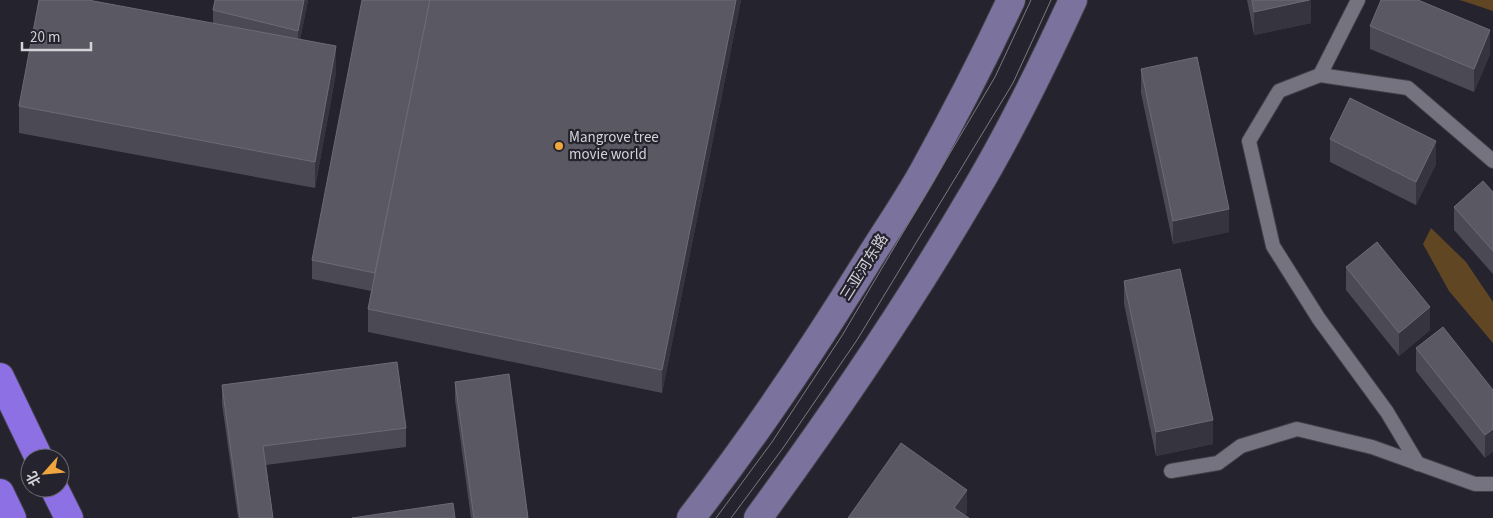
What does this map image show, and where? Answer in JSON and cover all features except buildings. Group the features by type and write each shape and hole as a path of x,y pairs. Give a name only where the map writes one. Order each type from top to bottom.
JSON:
{"highway":[{"path":"0,377 34,448"},
{"path":"0,493 12,518"},
{"path":"59,498 68,518"}],"main road":[{"name":"三亚河东路","path":"691,518 742,451 792,378 844,299 922,173 983,61 1011,0"},
{"path":"758,518 802,458 908,300 976,191 1037,78 1073,0"}],"lane":[{"path":"1320,75 1358,0"},
{"path":"1418,464 1387,412 1319,319 1273,246 1249,141 1279,91 1320,75 1408,88 1493,161"},
{"path":"1171,471 1218,462 1241,446 1297,429 1372,447 1474,484 1493,484"}],"shaded area":[{"path":"1459,0 1493,0 1493,11 1463,1"},
{"path":"1431,228 1466,262 1493,302 1493,343 1449,291 1423,244"}],"tram line":[{"path":"716,518 772,442 843,334 995,77 1031,0"},
{"path":"731,518 783,448 857,340 1013,83 1051,0"}],"place":[{"name":"Mangrove tree movie world","path":"559,146"}]}
